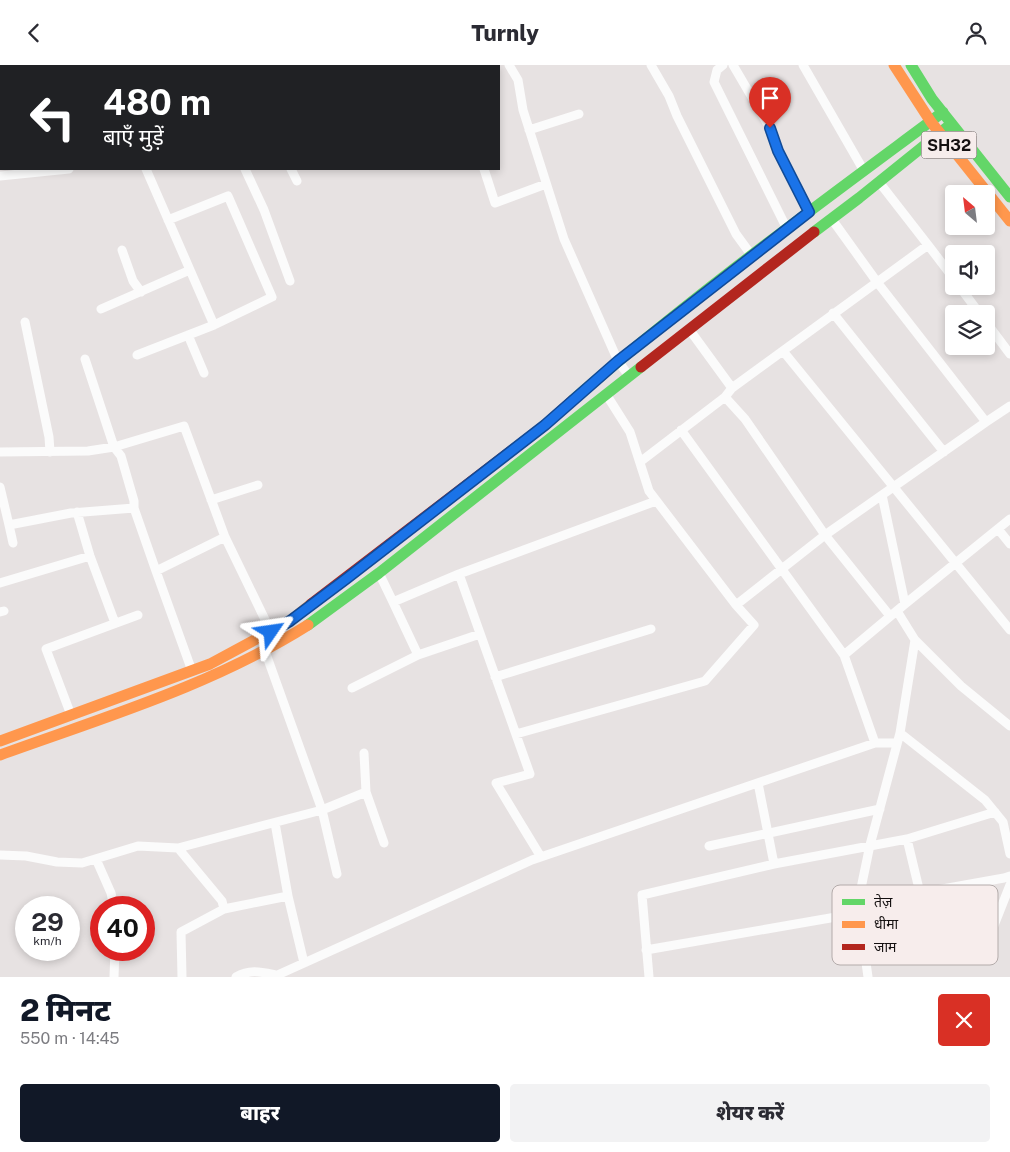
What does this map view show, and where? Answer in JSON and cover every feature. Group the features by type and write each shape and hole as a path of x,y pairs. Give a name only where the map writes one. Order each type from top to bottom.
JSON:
{"street":[{"path":"509,65 518,80 523,110 564,239 618,361 629,376"},
{"path":"651,65 669,96 677,116 736,234 752,256"},
{"path":"723,65 718,70 714,82 787,229"},
{"path":"733,65 770,128 778,151 809,212"},
{"path":"803,65 864,171"},
{"name":"SH32","path":"894,65 931,122 1010,221"},
{"path":"911,65 932,99 1010,197"},
{"path":"920,106 932,99"},
{"path":"0,741 192,671 229,655 290,621 545,425 618,361 752,256 943,112"},
{"path":"529,130 579,114"},
{"path":"0,755 182,689 265,651 313,623 879,182 940,134 951,123"},
{"path":"0,176 60,170"},
{"path":"146,170 214,325"},
{"path":"246,170 264,210 290,281"},
{"path":"292,170 297,181"},
{"path":"484,170 495,203 546,185"},
{"path":"879,182 945,267"},
{"path":"137,355 214,325 272,297 228,196 168,220"},
{"path":"831,218 877,282 986,422"},
{"path":"640,462 724,397 732,388 928,245"},
{"path":"122,250 133,281 141,292"},
{"path":"100,309 190,270"},
{"path":"833,313 944,452"},
{"path":"25,322 49,437 50,452"},
{"path":"689,329 732,388"},
{"path":"995,334 1010,354"},
{"path":"188,335 204,373"},
{"path":"783,351 1010,630"},
{"path":"86,359 114,447 121,456 134,501 134,508 192,671"},
{"path":"516,734 705,681 754,625 736,605 649,491 630,433 606,394"},
{"path":"724,397 745,419 825,535 915,640 961,686 1010,726"},
{"path":"736,605 825,535 1010,406"},
{"path":"0,452 88,451 114,447 184,426 210,499 226,537 271,632"},
{"path":"681,430 844,655 875,743"},
{"path":"210,499 258,485"},
{"path":"0,487 13,543"},
{"path":"882,495 905,603"},
{"path":"393,602 459,574 656,501"},
{"path":"9,525 77,512 134,508"},
{"path":"77,512 90,556 115,623"},
{"path":"844,655 905,603 1010,519"},
{"path":"998,529 1010,543"},
{"path":"156,571 226,537"},
{"path":"0,583 90,556"},
{"path":"379,573 418,655"},
{"path":"459,574 530,774 496,783 542,857"},
{"path":"71,715 46,649 138,615"},
{"path":"495,677 651,629"},
{"path":"352,688 418,655 480,634"},
{"path":"862,885 870,845 900,733 915,640"},
{"path":"265,651 322,810 337,874"},
{"path":"900,733 985,800 1003,822 1010,854"},
{"path":"236,977 243,973 254,971 275,976 542,857 875,743 897,743"},
{"path":"364,753 366,792 384,843"},
{"path":"758,783 774,864"},
{"path":"0,855 71,864 96,859 138,846 178,848 322,810 366,792"},
{"path":"709,846 880,809"},
{"path":"649,977 642,895 774,864 907,839 995,812"},
{"path":"274,823 304,963"},
{"path":"907,839 918,885"},
{"path":"178,848 222,901 224,909"},
{"path":"96,859 112,896"},
{"path":"968,885 1004,879 1010,876"},
{"path":"998,914 1010,885"},
{"path":"182,977 181,932 224,909 288,895"},
{"path":"646,949 832,918"},
{"path":"114,977 115,961"}],"traffic: fast":[{"path":"911,65 932,99 1010,197"},
{"path":"573,400 709,288 943,112"},
{"path":"814,232 951,124"},
{"path":"308,625 379,573 641,367"}],"traffic: slow":[{"path":"894,65 931,122 1010,221"},
{"path":"0,741 210,664 290,621 311,604"},
{"path":"0,755 119,713 196,682 235,665 308,625"}],"traffic: jam":[{"path":"641,367 814,232"},
{"path":"311,604 545,425 573,400"}],"route":[{"path":"271,632 290,621 346,579 545,425 618,361 675,315 809,212 778,151 770,128"}]}
